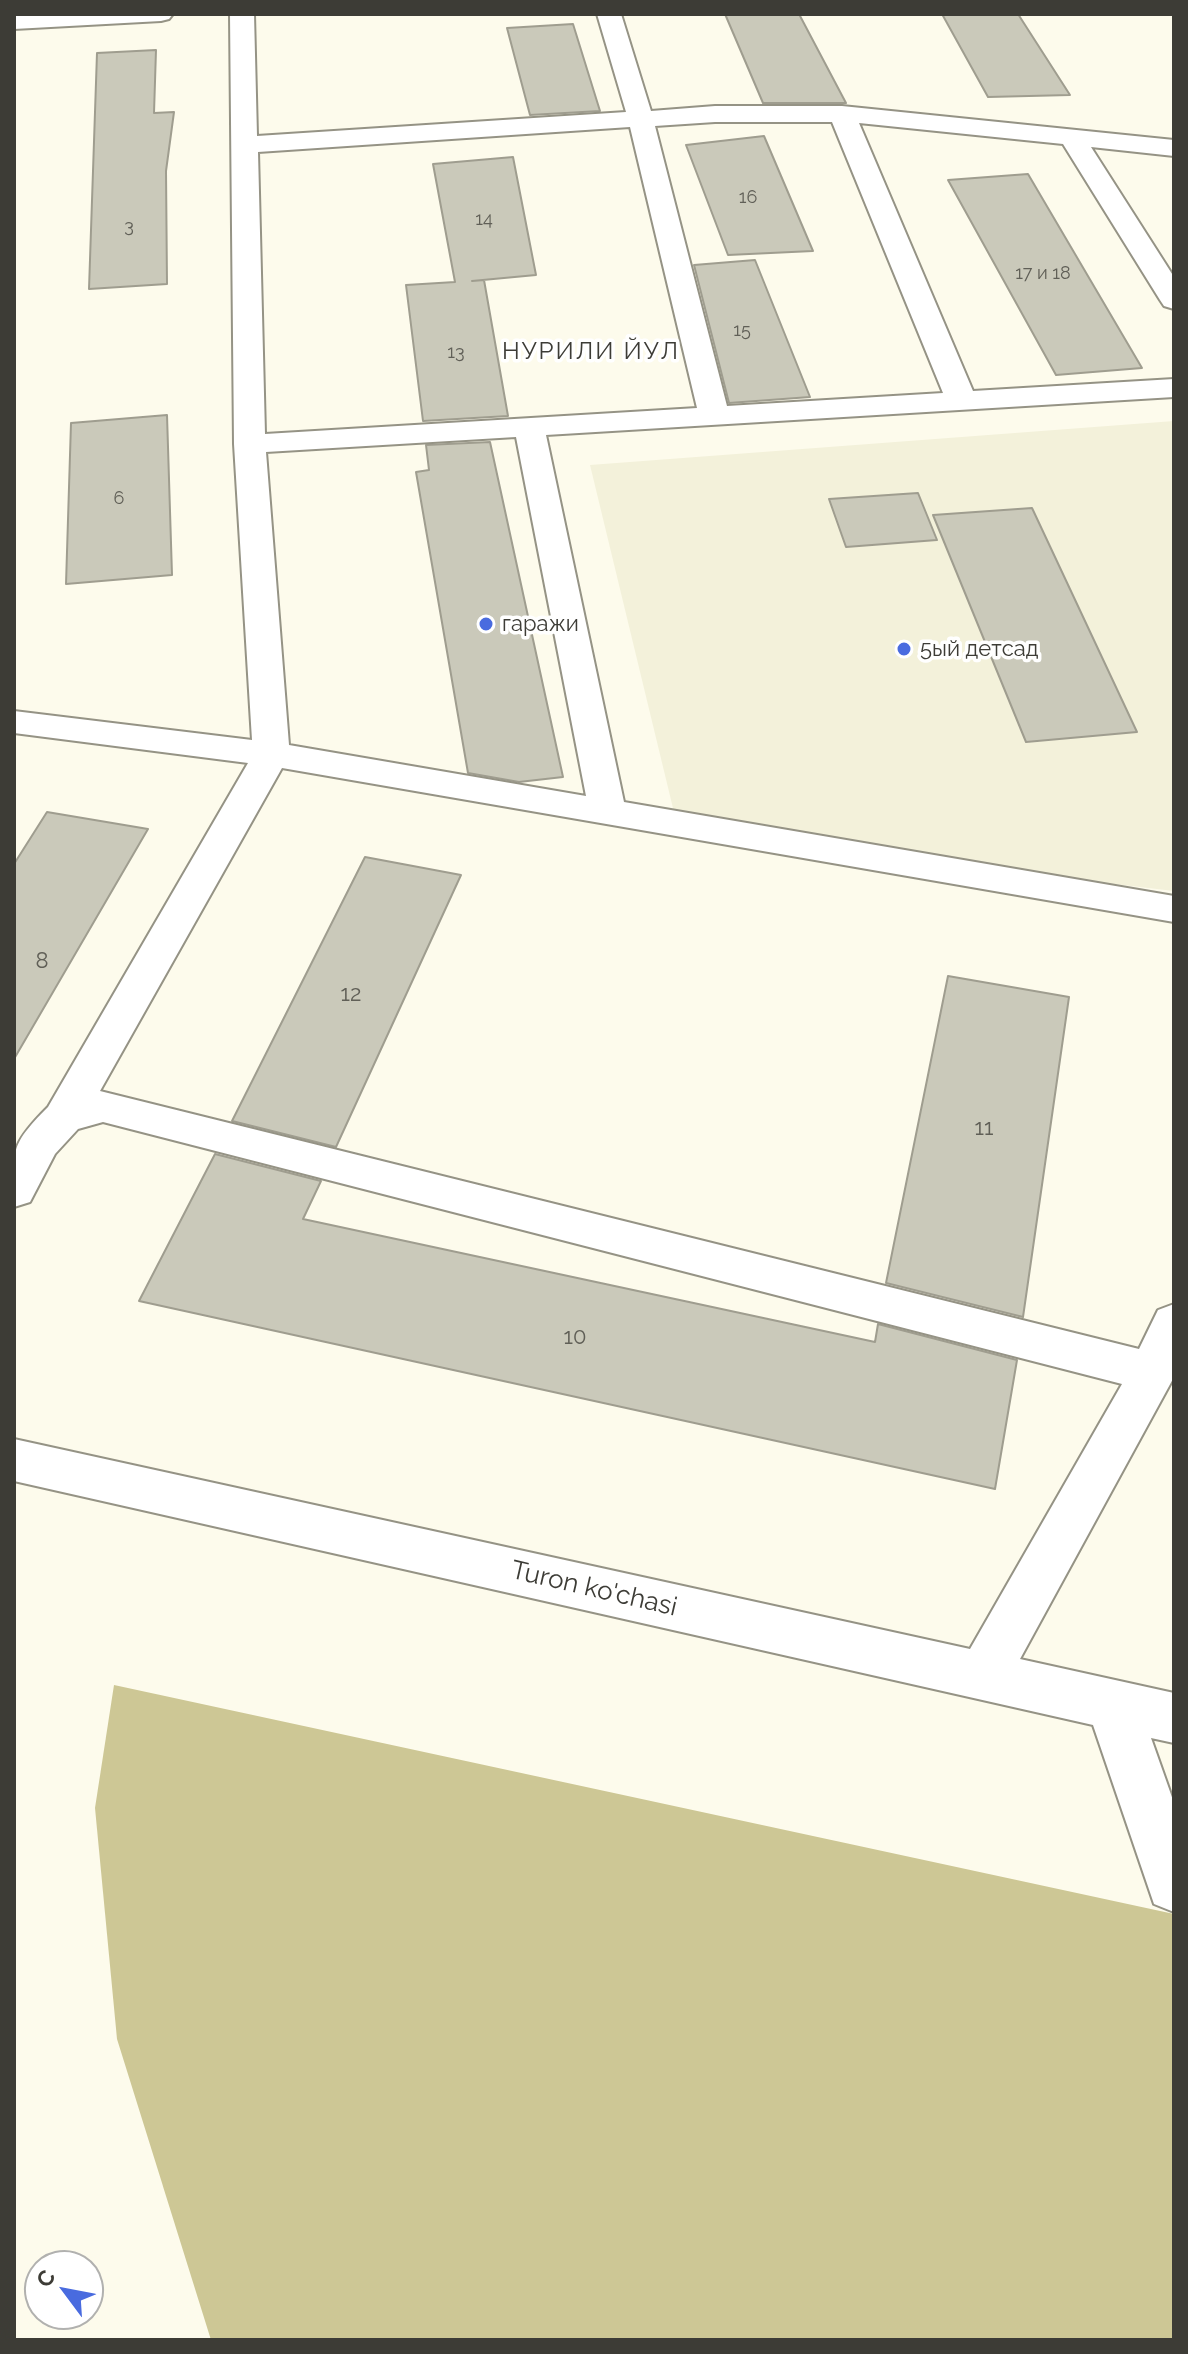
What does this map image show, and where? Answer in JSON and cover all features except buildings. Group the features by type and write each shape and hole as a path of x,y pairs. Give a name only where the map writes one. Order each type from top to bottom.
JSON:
{"street":[{"path":"14,22 161,14"},
{"path":"14,1190 39,1143 63,1118 271,754 250,444 242,14"},
{"path":"609,14 641,119 714,416"},
{"path":"245,145 715,114 842,114 1174,148"},
{"path":"842,114 962,401"},
{"path":"1071,136 1174,300"},
{"path":"250,444 1174,388"},
{"path":"529,427 608,814"},
{"path":"14,722 271,754 1174,909"},
{"path":"63,1118 103,1106 1153,1372"},
{"path":"983,1676 1153,1372 1174,1323"},
{"name":"Turon ko'chasi","path":"14,1460 1174,1718"},
{"path":"1113,1704 1174,1884"}],"shaded area":[{"name":"5ый детсад","path":"1174,421 1174,891 679,833 590,465"},
{"path":"114,1685 1174,1914 1174,2340 211,2340 117,2039 95,1808"}],"place":[{"name":"гаражи","path":"486,624"},
{"name":"5ый детсад","path":"904,649"}],"district":[{"name":"НУРИЛИ ЙУЛ","path":"591,352"}]}
